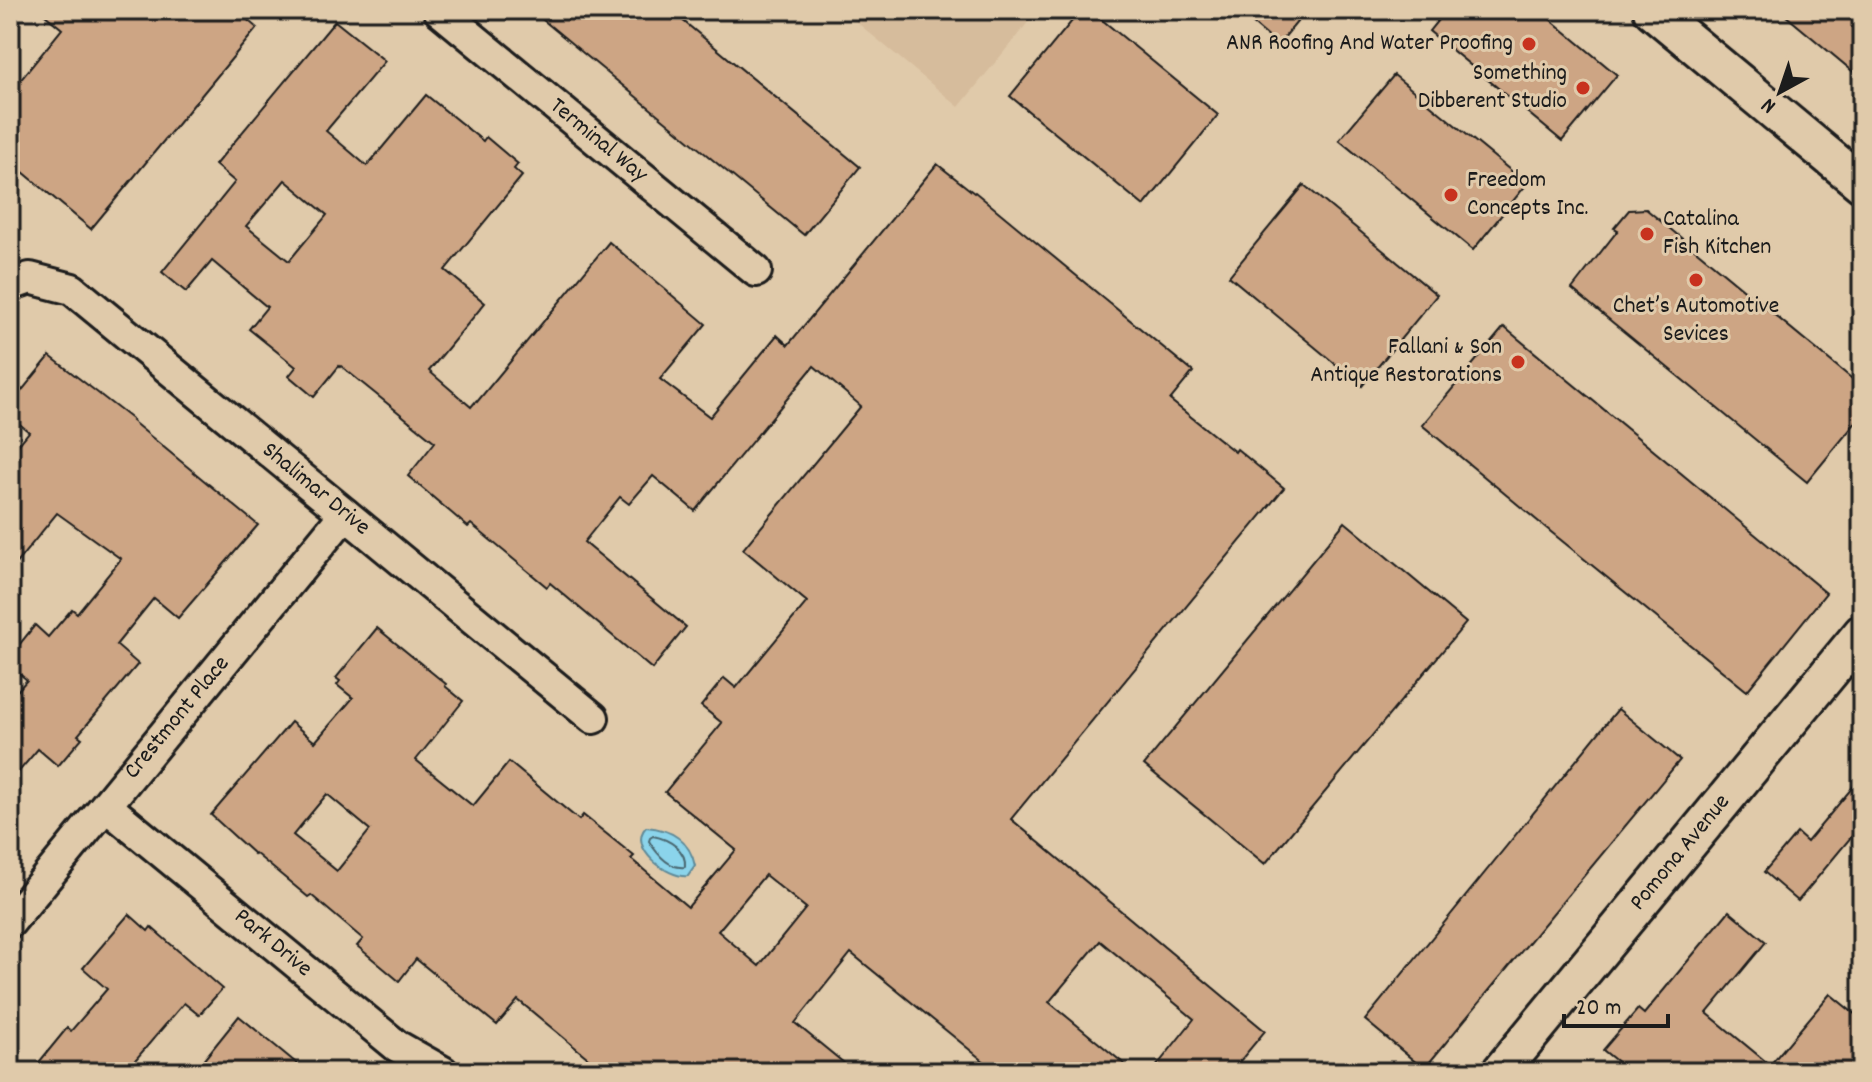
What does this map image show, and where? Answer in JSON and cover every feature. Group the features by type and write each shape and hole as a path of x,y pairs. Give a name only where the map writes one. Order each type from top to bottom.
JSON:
{"street":[{"name":"Terminal Way","path":"439,10 756,271"},
{"path":"1668,15 1862,184"},
{"name":"Shalimar Drive","path":"20,281 72,289 593,718"},
{"name":"Crestmont Place","path":"10,922 345,514"},
{"name":"Pomona Avenue","path":"1500,1072 1862,633"},
{"name":"Park Drive","path":"106,806 397,1046 443,1072"}],"shaded area":[{"path":"842,10 1038,10 959,107"}],"water":[{"path":"646,827 671,833 684,843 695,866 688,876 670,872 652,860 642,844"}],"building":[{"path":"39,10 236,10 257,28 91,229 10,161 10,93 62,29"},
{"path":"531,10 670,10 860,167 804,235"},
{"path":"1081,10 1090,10 1218,115 1144,206 1010,96"},
{"path":"1237,10 1307,10 1278,45"},
{"path":"1446,10 1539,10 1617,75 1562,141 1429,31"},
{"path":"1779,10 1862,10 1862,79"},
{"path":"335,21 385,61 326,131 367,166 426,95 483,141 486,137 518,164 514,169 522,176 445,270 485,303 429,371 471,407 609,242 706,324 660,379 710,417 777,335 788,345 937,164 1193,372 1170,400 1284,488 1011,819 1265,1031 1231,1072 1152,1072 1194,1019 1100,941 1049,1002 1134,1072 997,1072 851,953 795,1023 855,1072 605,1072 518,1000 497,1025 416,959 399,981 357,946 363,939 311,895 308,897 254,854 211,815 291,722 315,742 353,698 337,685 340,681 336,678 377,628 463,701 416,760 473,806 509,762 579,820 583,815 634,856 631,859 688,907 736,850 665,792 722,723 701,706 724,678 736,688 807,602 743,549 861,406 814,366 695,511 653,476 629,504 620,497 584,542 686,627 652,669 550,583 547,587 471,524 468,527 408,476 435,442 341,366 314,397 289,376 296,367 249,329 267,307 212,261 186,292 162,272 235,182 215,165","holes":["285,180 327,215 289,261 246,226","327,794 370,830 337,871 293,835","765,875 806,908 759,966 718,931"]},
{"path":"1394,75 1527,184 1473,250 1339,140"},
{"path":"1304,185 1437,295 1362,386 1229,276"},
{"path":"1646,209 1862,387 1862,415 1807,482 1572,289 1618,230 1614,228 1629,210"},
{"path":"1504,327 1826,593 1747,691 1422,425"},
{"path":"50,356 133,420 258,525 178,618 154,598 116,645 138,664 78,735 82,738 58,766 38,749 10,782 10,699 27,680 10,666 10,656 35,625 48,637 72,609 77,613 121,559 57,513 10,571 10,455 29,432 10,416 10,405"},
{"path":"1345,522 1466,623 1265,864 1144,765"},
{"path":"1618,709 1680,760 1424,1069 1365,1020"},
{"path":"1862,776 1862,824 1798,901 1764,872 1797,833 1807,842"},
{"path":"1729,911 1766,942 1707,1013 1770,1065 1830,994 1862,1020 1862,1072 1630,1072 1603,1050 1638,1009 1644,1014"},
{"path":"129,914 148,931 151,927 222,989 199,1015 184,1003 125,1072 31,1072 67,1028 71,1031 107,989 83,968"},
{"path":"239,1016 278,1048 307,1072 194,1072"}],"place":[{"name":"ANR Roofing And Water Proofing","path":"1529,44"},
{"name":"Something Dibberent Studio","path":"1583,88"},
{"name":"Freedom Concepts Inc.","path":"1451,195"},
{"name":"Catalina Fish Kitchen","path":"1647,234"},
{"name":"Chet’s Automotive Sevices","path":"1696,280"},
{"name":"Fallani & Son Antique Restorations","path":"1518,362"}]}
